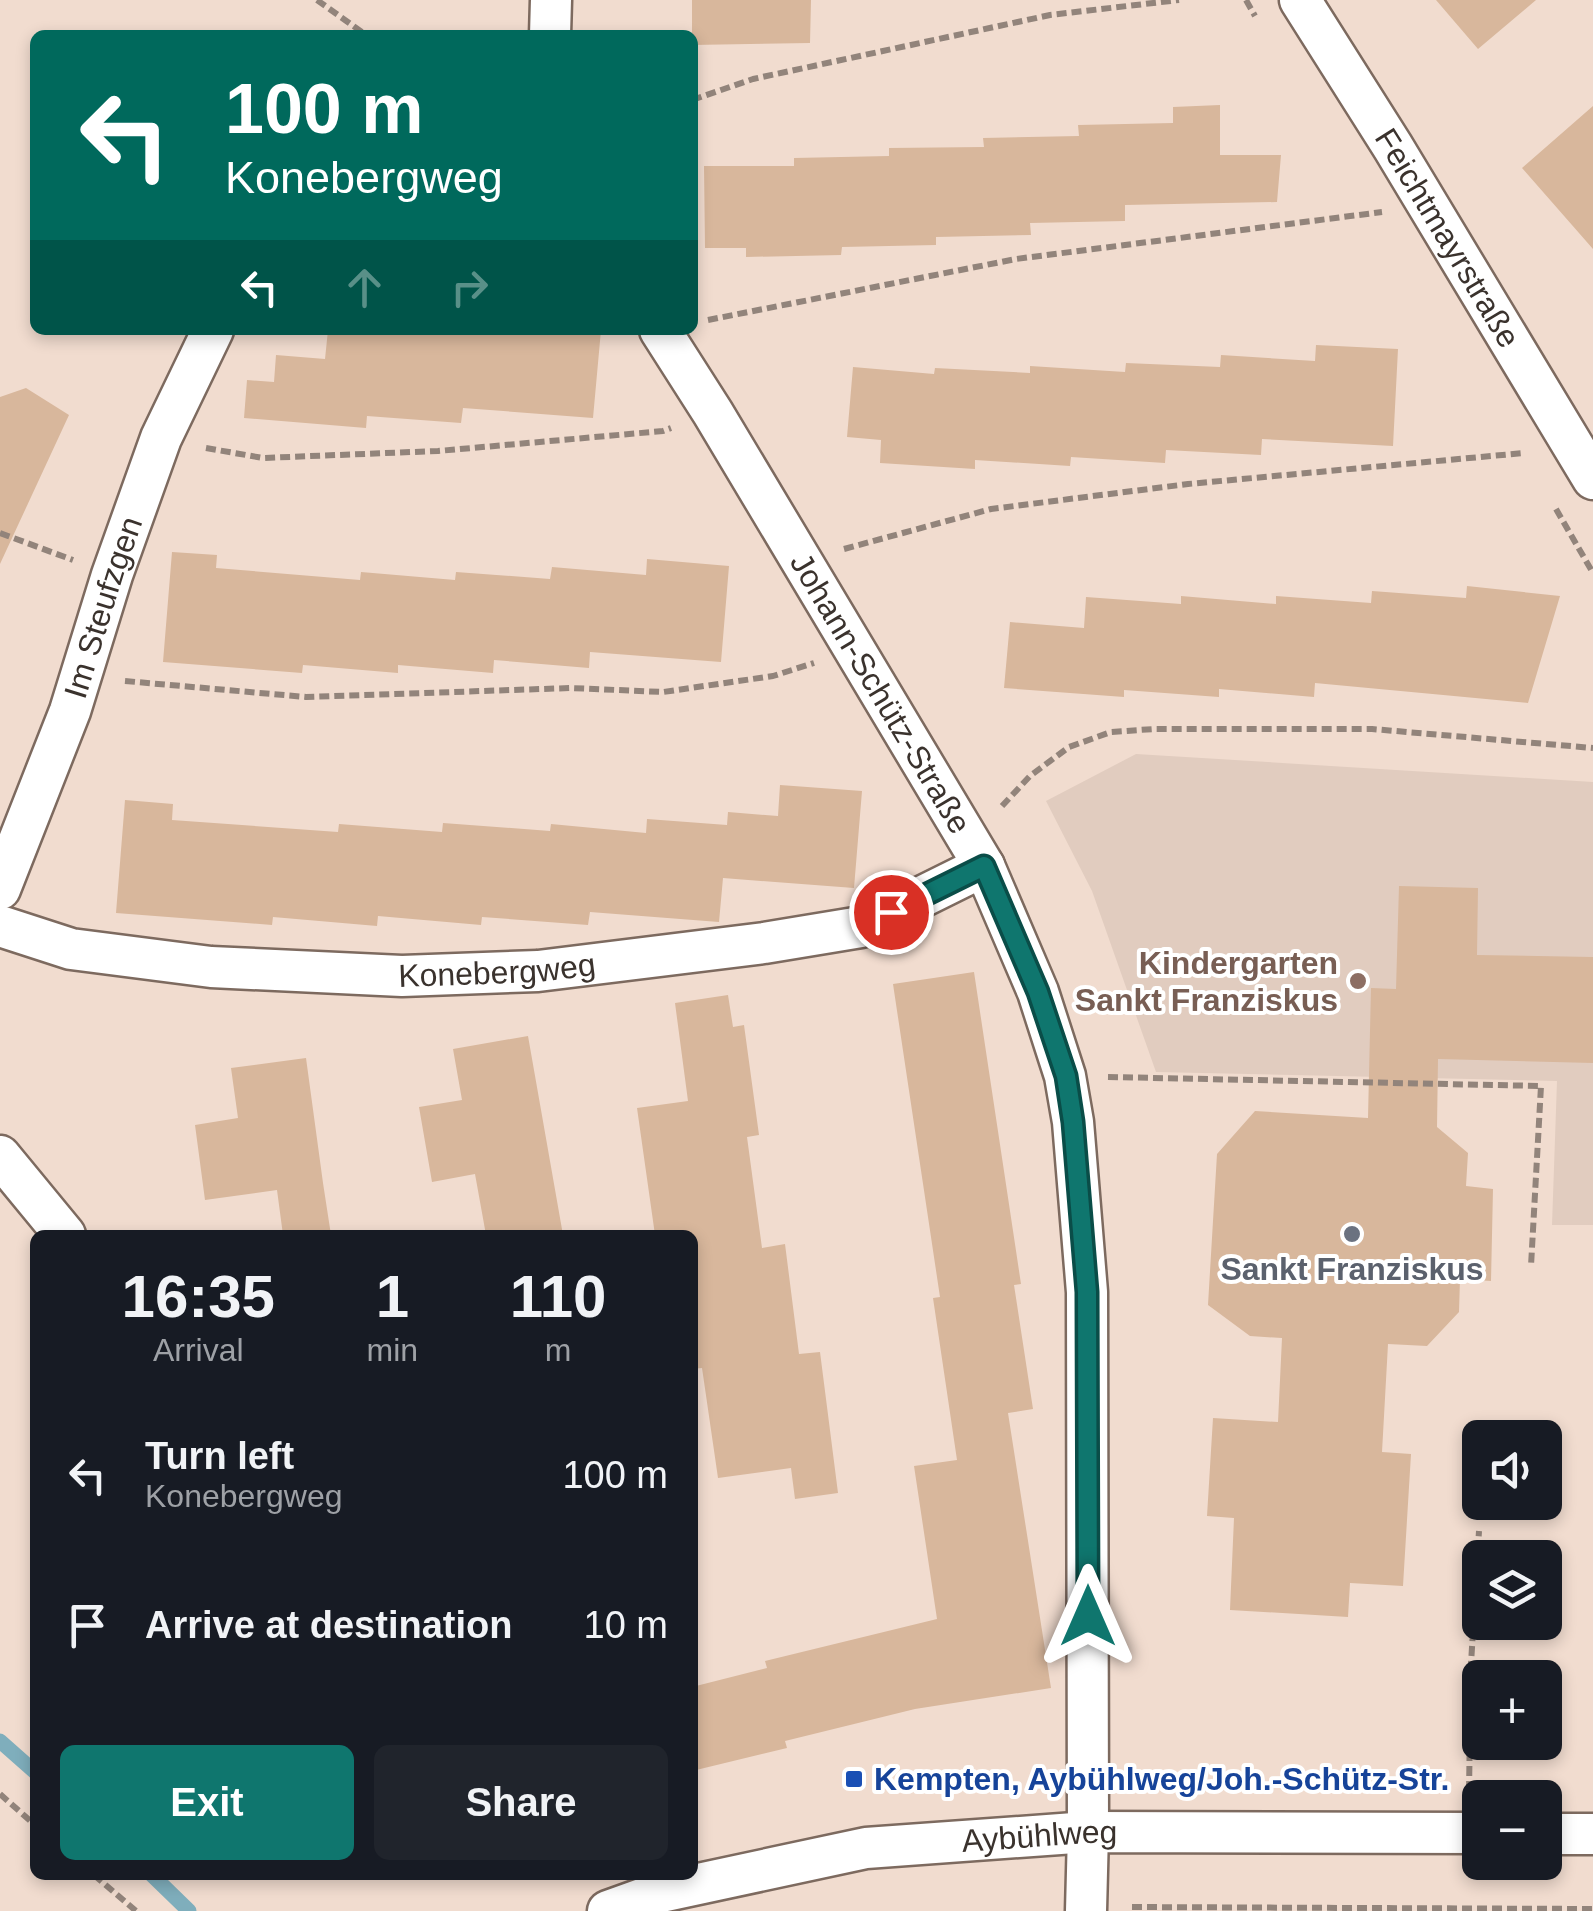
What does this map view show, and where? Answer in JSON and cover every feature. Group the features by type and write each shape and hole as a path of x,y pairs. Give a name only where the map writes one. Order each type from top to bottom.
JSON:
{"street":[{"path":"550,30 551,0"},
{"name":"Feichtmayrstraße","path":"1300,0 1593,479"},
{"name":"Im Steufzgen","path":"0,890 70,711 112,574 161,438 211,335"},
{"name":"Johann-Schütz-Straße","path":"663,335 984,866 1038,992 1066,1076 1087,1292 1086,1909"},
{"name":"Konebergweg","path":"0,926 71,949 211,967 402,976 538,971 860,927 984,866"},
{"path":"0,1156 61,1230"},
{"name":"Aybühlweg","path":"608,1911 661,1892 866,1848 1088,1832 1462,1833"},
{"path":"1562,1834 1593,1834"}],"path":[{"path":"317,0 359,30"},
{"path":"698,98 752,80 1050,15 1179,0"},
{"path":"703,321 1016,259 1378,214 1422,198"},
{"path":"161,438 264,458 438,451 662,431 713,413"},
{"path":"800,560 991,509 1188,484 1524,453 1571,442"},
{"path":"0,533 112,574"},
{"path":"79,676 306,696 572,688 663,692 772,676 851,646"},
{"path":"962,829 997,811 1030,776 1069,747 1111,732 1372,729 1593,748"},
{"path":"1066,1076 1541,1086 1531,1266"},
{"path":"1473,1780 1471,1664 1479,1530"},
{"path":"0,1794 30,1821"},
{"path":"100,1880 136,1911"},
{"path":"1086,1909 1593,1909"}],"shaded area":[{"name":"Kindergarten Sankt Franziskus","path":"1136,754 1593,782 1593,1225 1552,1225 1557,1081 1156,1072 1092,891 1046,801"}],"building":[{"path":"692,0 811,0 810,43 698,45 698,30 692,30"},
{"path":"1436,0 1536,0 1478,49"},
{"path":"1220,105 1220,155 1281,155 1277,202 1125,205 1125,221 1030,223 1031,235 936,237 936,245 842,247 841,255 746,257 746,248 705,248 704,166 794,166 794,158 889,156 889,148 984,147 983,138 1079,136 1078,125 1173,123 1173,107"},
{"path":"1593,106 1593,249 1522,168"},
{"path":"327,335 601,335 593,418 463,408 461,423 367,416 366,428 244,418 247,380 274,382 276,355 325,359"},
{"path":"1316,345 1398,349 1393,446 1262,439 1261,455 1166,450 1165,463 1071,457 1070,466 975,460 975,469 880,463 881,440 847,437 853,367 934,374 935,368 1030,373 1030,366 1125,372 1126,363 1220,367 1221,355 1315,361"},
{"path":"26,388 69,415 0,564 0,397"},
{"path":"172,552 217,555 216,568 360,580 361,572 455,580 456,572 550,579 552,567 646,575 647,559 729,566 721,662 590,652 589,668 494,660 493,673 398,665 398,673 303,665 302,673 163,662"},
{"path":"1467,586 1560,596 1528,703 1315,683 1314,697 1219,689 1219,697 1124,690 1124,697 1004,688 1010,622 1084,628 1086,597 1181,604 1181,596 1276,604 1276,596 1371,603 1372,591 1466,598"},
{"path":"780,785 862,791 854,888 723,878 719,922 590,912 588,925 482,917 481,925 378,916 377,926 273,917 272,925 116,913 125,800 173,804 172,820 338,832 339,824 442,832 443,823 550,831 551,824 646,833 647,819 727,825 728,812 778,816"},
{"path":"1399,886 1478,888 1477,955 1593,957 1593,1063 1438,1059 1437,1127 1468,1153 1466,1186 1493,1189 1491,1281 1460,1279 1459,1312 1427,1346 1388,1344 1382,1452 1411,1454 1403,1586 1350,1583 1348,1617 1230,1610 1234,1518 1207,1516 1213,1418 1278,1422 1282,1338 1250,1336 1208,1305 1217,1154 1255,1111 1368,1118 1371,988 1396,989"},
{"path":"974,972 1021,1284 1014,1285 1033,1409 1008,1413 1051,1688 915,1709 785,1741 787,1748 698,1770 698,1685 767,1668 765,1661 937,1619 914,1466 957,1460 933,1298 940,1297 893,984"},
{"path":"728,995 733,1027 744,1025 759,1135 747,1137 762,1248 785,1244 799,1354 820,1352 838,1493 795,1499 791,1468 718,1478 702,1368 698,1368 698,1230 654,1230 637,1108 688,1101 675,1003"},
{"path":"528,1036 562,1230 485,1230 475,1174 432,1182 419,1107 462,1100 453,1049"},
{"path":"306,1058 330,1230 282,1230 277,1190 205,1200 195,1125 238,1118 231,1068"}],"waterway":[{"path":"0,1741 30,1768"},
{"path":"157,1880 189,1911"}],"place":[{"name":"Kindergarten Sankt Franziskus","path":"1358,981"},
{"name":"Sankt Franziskus","path":"1352,1234"},
{"name":"Kempten, Aybühlweg/Joh.-Schütz-Str.","path":"854,1779"}],"route":[{"path":"891,912 984,866 1038,992 1066,1076 1087,1292 1088,1616"}]}
